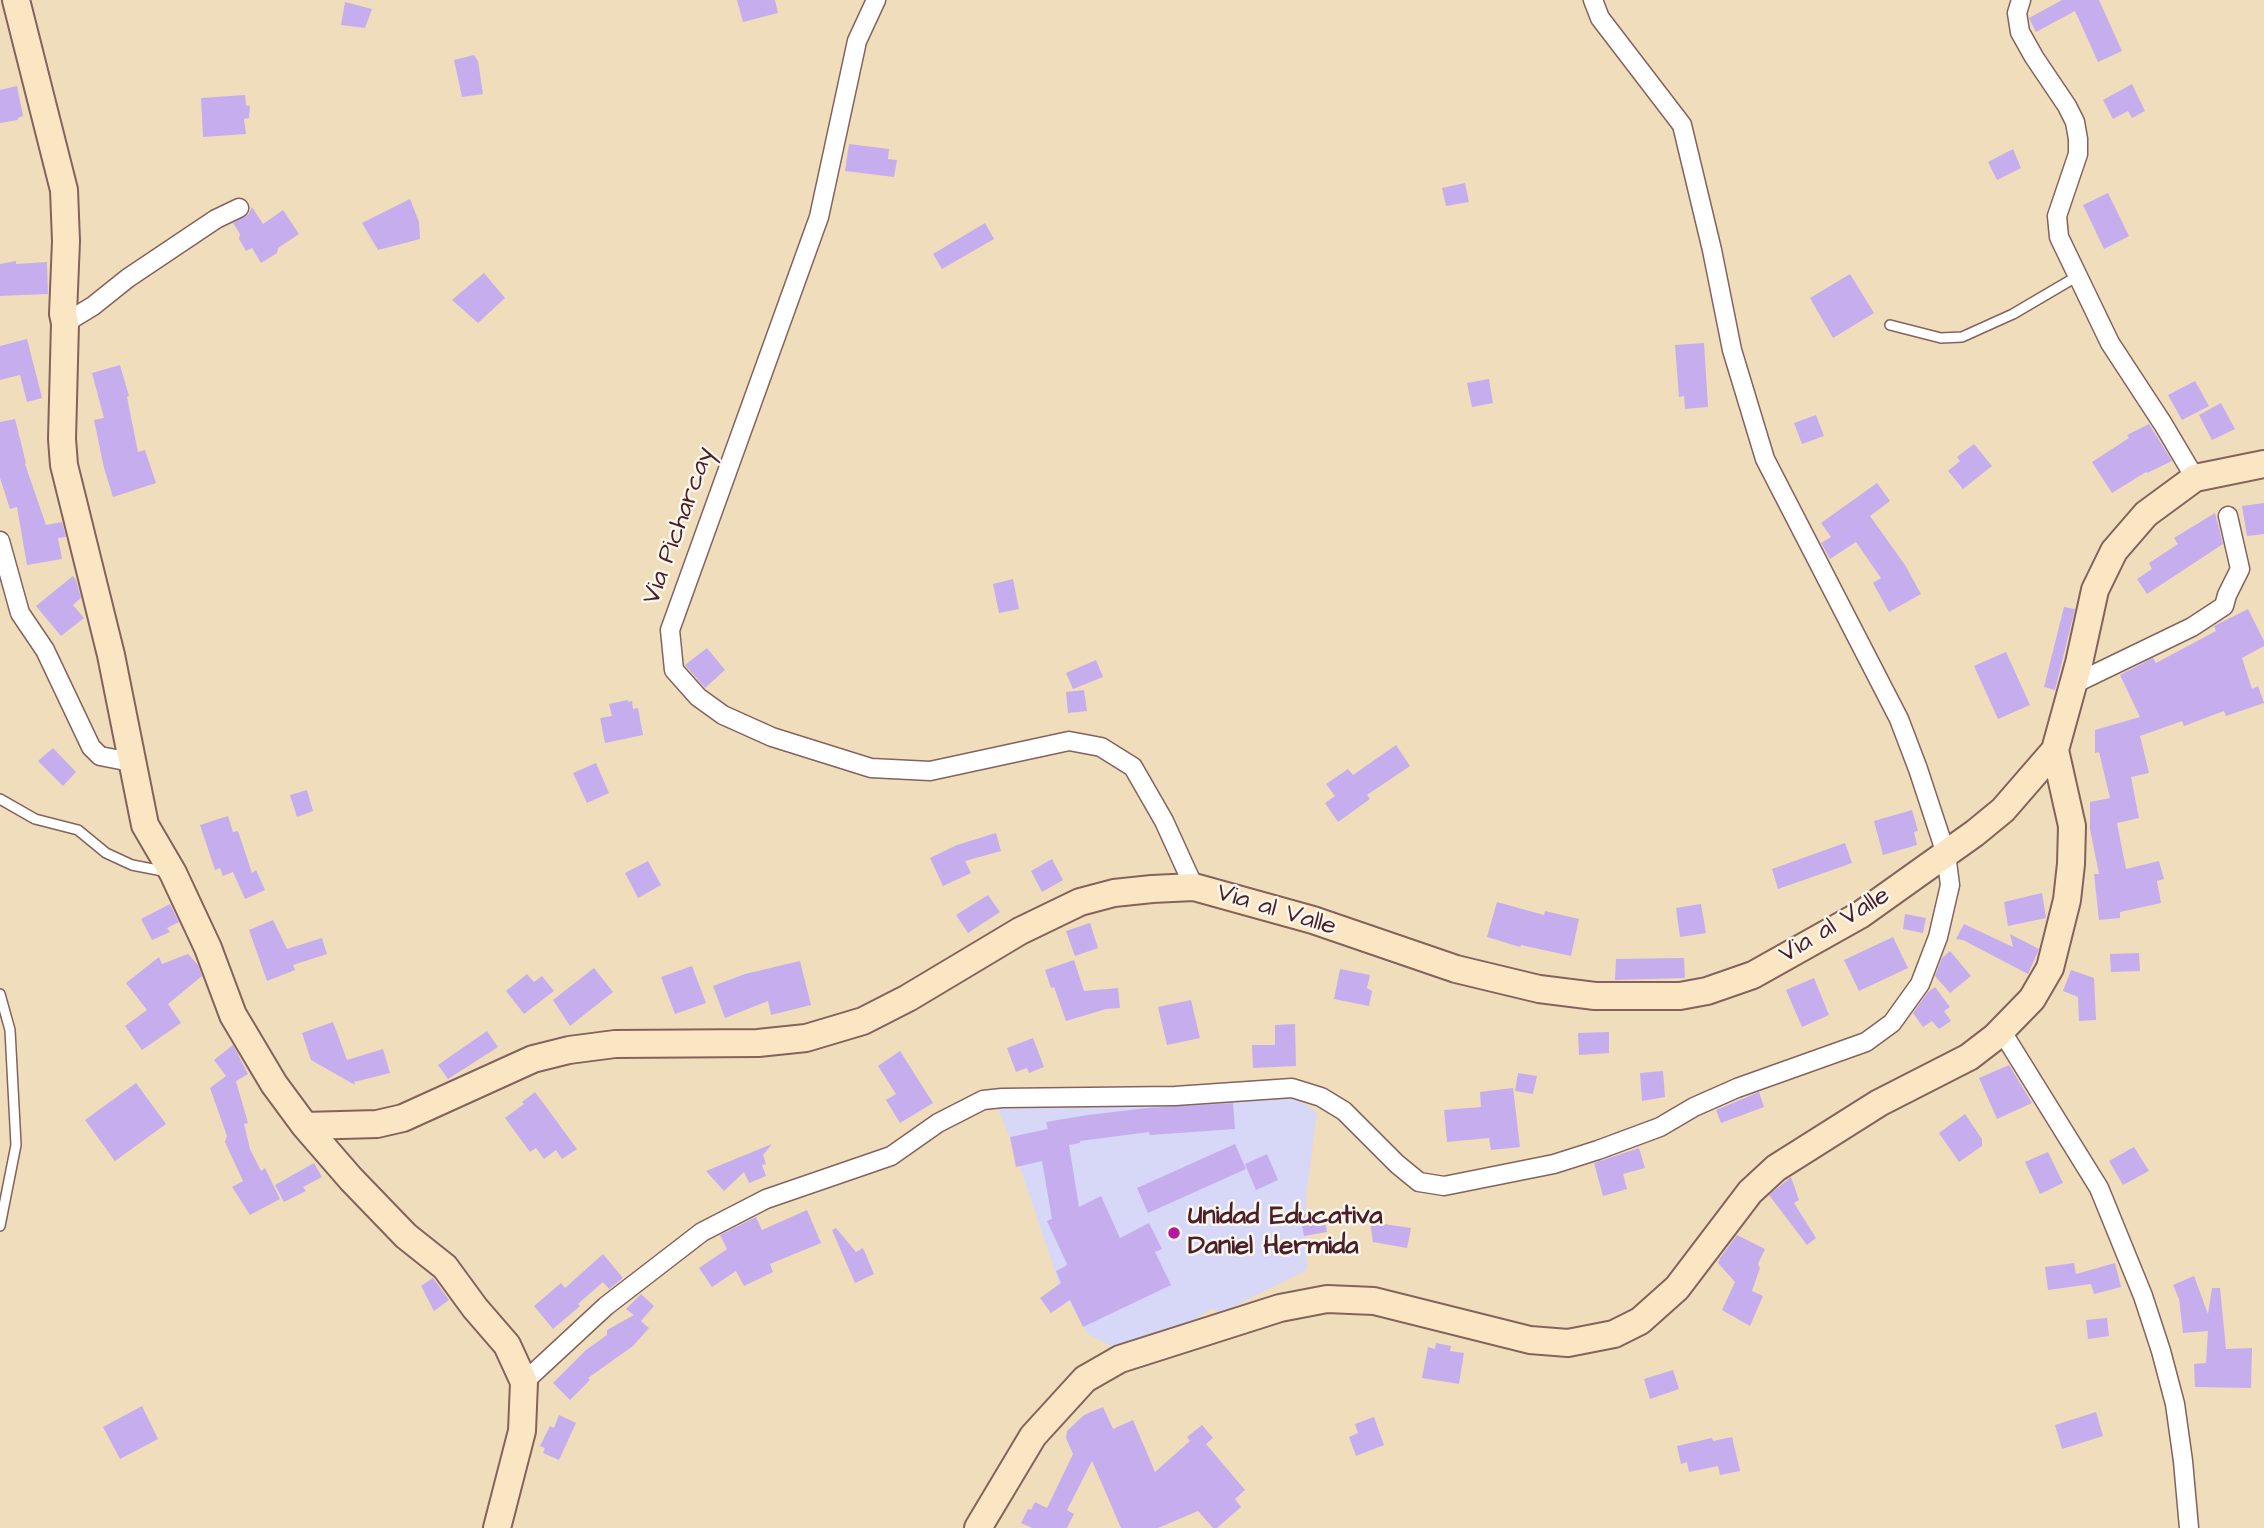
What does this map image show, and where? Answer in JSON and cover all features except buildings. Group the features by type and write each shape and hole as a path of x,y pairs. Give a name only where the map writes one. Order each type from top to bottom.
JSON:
{"main road":[{"path":"16,0 64,190 64,465 111,655 145,825 173,873 208,948 233,1015 274,1084 305,1126 351,1179 406,1236 445,1267 507,1345 524,1382 522,1431 497,1528"},
{"name":"Via al Valle","path":"305,1126 364,1125 403,1118 533,1059 569,1050 615,1044 758,1043 806,1038 863,1021 908,998 1020,930 1080,902 1114,892 1195,887 1313,920 1456,969 1539,989 1595,996 1680,996 1707,991 1753,975 1860,915 2003,810 2055,750 2074,684 2095,590 2114,551 2146,514 2195,478 2264,464"},
{"path":"978,1528 1033,1436 1085,1379 1121,1359 1280,1308 1327,1298 1374,1301 1530,1340 1568,1343 1614,1334 1640,1321 1677,1287 1751,1192 1776,1168 1879,1103 1969,1057 2032,999 2050,968 2067,900 2072,825 2055,750"}],"street":[{"name":"Via Picharcay","path":"876,0 857,41 819,217 670,630 674,670 698,696 723,715 772,737 871,768 930,771 1069,741 1101,747 1133,766 1164,821 1195,887"},
{"path":"524,1382 606,1306 702,1232 766,1199 891,1156 938,1123 983,1100 1175,1096 1292,1087 1321,1097 1344,1111 1419,1182 1444,1186 1554,1164 1598,1150 1660,1127 1694,1107 1737,1088 1866,1042 1892,1023 1920,984 1938,937 1950,885 1946,854 1919,769 1899,719 1765,459 1732,351 1712,250 1682,125 1600,18 1593,0"},
{"path":"2021,0 2017,13 2020,32 2075,121 2078,139 2078,154 2059,204 2056,225 2059,237 2110,343 2195,478"},
{"path":"65,323 216,219 239,208"},
{"path":"2074,684 2192,627 2224,606 2240,569 2228,516"},
{"path":"0,541 20,613 45,650 91,747 100,756 131,762"},
{"path":"2001,1030 2099,1188 2143,1296 2175,1404 2189,1528"}],"lane":[{"path":"1890,325 1941,338 1962,337 2013,314 2076,276"},
{"path":"0,799 35,818 78,830 106,853 132,866 173,873"},
{"path":"0,994 10,1030 16,1145 0,1226"}],"shaded area":[{"name":"Unidad Educativa Daniel Hermida","path":"1295,1098 1317,1112 1306,1196 1307,1270 1218,1314 1213,1308 1181,1328 1115,1348 1088,1334 1059,1284 1010,1137 998,1109 1174,1106"}],"place":[{"name":"Unidad Educativa Daniel Hermida","path":"1174,1233"}]}
